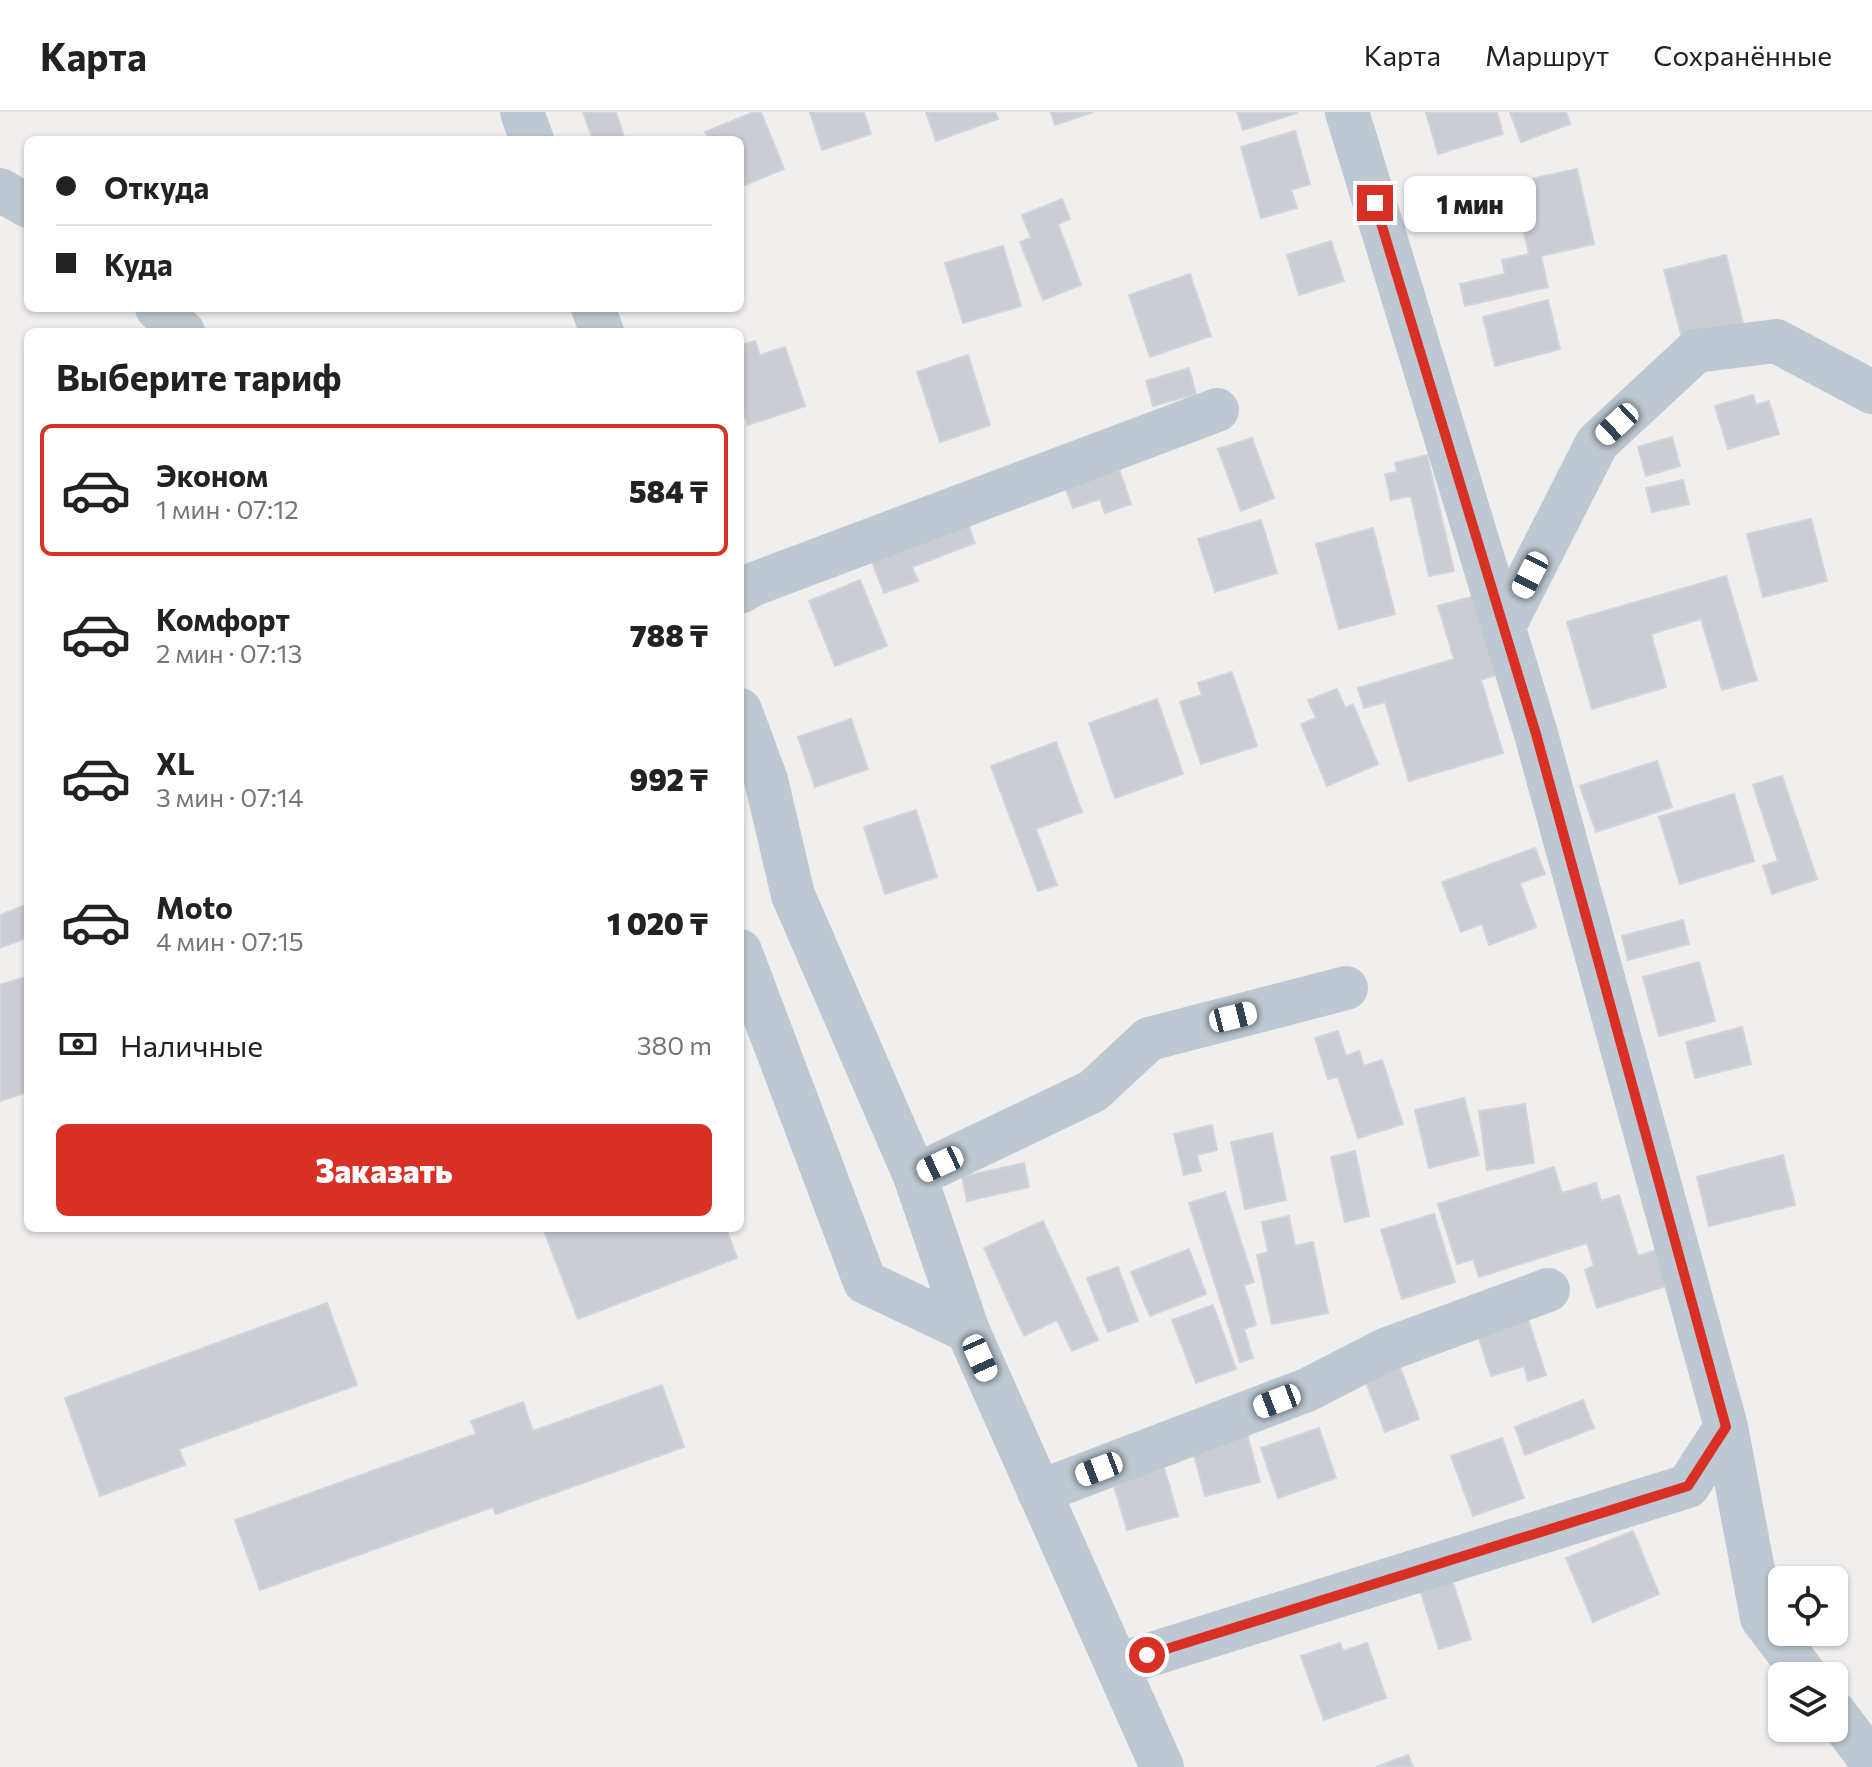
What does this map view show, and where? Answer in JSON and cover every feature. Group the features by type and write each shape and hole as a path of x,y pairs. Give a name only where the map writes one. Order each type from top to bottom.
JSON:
{"street":[{"path":"522,112 531,136"},
{"path":"1347,112 1536,734 1726,1427 1762,1618 1795,1662"},
{"path":"0,190 24,204"},
{"path":"161,312 179,328"},
{"path":"1503,628 1597,443 1696,351 1776,341 1872,392"},
{"path":"744,590 1217,410"},
{"path":"744,733 753,785 793,895 915,1176 968,1331 1162,1767"},
{"path":"744,962 865,1282 968,1331"},
{"path":"915,1176 1093,1091 1149,1039 1346,988"},
{"path":"1039,1492 1307,1390 1385,1350 1548,1290"},
{"path":"1117,1665 1688,1486 1726,1427"},
{"path":"1848,1730 1872,1762"}],"building":[{"path":"583,112 616,112 624,136 592,136"},
{"path":"761,112 784,169 744,185 744,136 707,136 705,132"},
{"path":"810,112 864,112 871,134 822,150"},
{"path":"926,112 995,112 998,119 936,141"},
{"path":"1051,112 1093,112 1055,125"},
{"path":"1237,112 1297,112 1297,113 1243,130"},
{"path":"1426,112 1497,112 1503,134 1438,154"},
{"path":"1510,112 1566,112 1570,124 1521,142"},
{"path":"1295,131 1310,184 1291,190 1297,208 1261,218 1241,147"},
{"path":"1577,169 1594,244 1541,256 1548,287 1465,306 1460,284 1505,274 1502,260 1529,254 1521,221 1512,223 1503,185"},
{"path":"1062,199 1070,219 1058,224 1081,285 1043,300 1020,242 1031,238 1022,215"},
{"path":"1331,241 1344,281 1299,295 1287,255"},
{"path":"1003,246 1021,306 963,323 945,263"},
{"path":"1726,255 1743,323 1682,338 1664,270"},
{"path":"1190,274 1211,336 1150,357 1129,295"},
{"path":"1548,300 1560,349 1495,366 1483,317"},
{"path":"755,341 760,355 785,347 805,406 748,425 744,413 744,345"},
{"path":"968,355 990,425 940,442 917,372"},
{"path":"1189,368 1196,394 1153,406 1146,381"},
{"path":"1753,395 1756,405 1769,401 1779,434 1728,449 1715,406"},
{"path":"1672,437 1680,466 1646,476 1638,447"},
{"path":"1252,438 1274,498 1241,511 1218,449"},
{"path":"1427,455 1454,571 1429,576 1411,496 1391,500 1385,474 1397,472 1395,463"},
{"path":"1117,463 1131,504 1105,513 1100,499 1073,508 1063,482"},
{"path":"1683,480 1689,504 1652,512 1646,488"},
{"path":"965,517 975,543 912,567 918,581 884,593 869,554"},
{"path":"1811,519 1827,581 1763,597 1747,534"},
{"path":"1261,520 1277,573 1215,592 1198,539"},
{"path":"1373,528 1395,614 1339,629 1316,544"},
{"path":"1726,576 1757,680 1722,690 1701,619 1651,634 1666,687 1592,709 1567,622"},
{"path":"860,580 887,646 835,666 809,601"},
{"path":"1475,596 1498,674 1481,680 1503,753 1409,781 1385,702 1364,708 1358,688 1454,659 1438,606"},
{"path":"1232,672 1257,746 1201,764 1180,702 1202,695 1198,683"},
{"path":"1337,689 1345,708 1353,704 1378,764 1327,786 1301,724 1316,718 1308,700"},
{"path":"1157,699 1183,774 1115,798 1089,723"},
{"path":"851,719 868,769 815,787 798,737"},
{"path":"1056,742 1082,812 1036,829 1057,885 1038,891 991,766"},
{"path":"1657,761 1672,807 1596,832 1580,786"},
{"path":"1782,776 1817,879 1772,894 1763,866 1778,861 1753,785"},
{"path":"1734,794 1754,861 1680,884 1659,817"},
{"path":"916,810 937,877 885,894 864,827"},
{"path":"1535,848 1545,874 1520,883 1536,927 1489,945 1482,924 1461,932 1442,882"},
{"path":"24,906 24,939 0,948 0,915"},
{"path":"1683,920 1689,944 1628,960 1622,936"},
{"path":"1699,962 1715,1021 1659,1036 1643,977"},
{"path":"24,977 24,1093 0,1101 0,985"},
{"path":"1742,1027 1751,1064 1695,1078 1686,1042"},
{"path":"1338,1031 1346,1056 1359,1051 1364,1066 1382,1060 1403,1124 1358,1138 1338,1077 1328,1079 1315,1038"},
{"path":"1464,1098 1479,1155 1429,1168 1415,1110"},
{"path":"1525,1104 1534,1163 1487,1170 1479,1111"},
{"path":"1212,1125 1217,1150 1197,1155 1201,1171 1184,1175 1174,1134"},
{"path":"1272,1133 1286,1200 1245,1209 1231,1142"},
{"path":"1355,1151 1369,1216 1345,1222 1331,1157"},
{"path":"1783,1155 1795,1205 1709,1226 1697,1177"},
{"path":"1024,1163 1029,1187 967,1201 962,1177"},
{"path":"1554,1167 1562,1193 1596,1183 1601,1201 1619,1195 1638,1256 1661,1248 1672,1284 1597,1308 1585,1270 1594,1266 1587,1243 1479,1277 1473,1259 1457,1264 1438,1204"},
{"path":"1225,1192 1254,1282 1244,1285 1256,1325 1244,1329 1253,1358 1240,1362 1189,1203"},
{"path":"1434,1214 1455,1282 1402,1299 1381,1230"},
{"path":"1289,1216 1295,1246 1313,1242 1328,1313 1272,1324 1257,1255 1268,1252 1262,1222"},
{"path":"1043,1221 1098,1340 1072,1351 1057,1320 1024,1336 984,1248"},
{"path":"545,1232 727,1232 737,1258 578,1319"},
{"path":"1189,1249 1206,1294 1150,1316 1131,1272"},
{"path":"1118,1267 1138,1321 1108,1332 1087,1278"},
{"path":"327,1303 357,1385 179,1449 185,1465 100,1496 65,1398"},
{"path":"1213,1305 1236,1369 1196,1383 1172,1320"},
{"path":"1526,1313 1546,1375 1528,1381 1524,1366 1491,1376 1476,1329"},
{"path":"1399,1364 1419,1419 1385,1432 1364,1377"},
{"path":"662,1385 684,1447 496,1514 493,1507 260,1590 235,1520 476,1434 471,1421 523,1402 533,1431"},
{"path":"1583,1400 1594,1428 1525,1455 1515,1427"},
{"path":"1245,1426 1260,1482 1205,1496 1190,1440"},
{"path":"1319,1428 1336,1478 1278,1498 1261,1448"},
{"path":"1502,1438 1524,1498 1473,1516 1451,1456"},
{"path":"1161,1457 1178,1516 1127,1530 1110,1472"},
{"path":"1633,1531 1659,1594 1593,1622 1566,1558"},
{"path":"1450,1573 1471,1639 1439,1649 1418,1584"},
{"path":"1340,1643 1343,1651 1367,1643 1386,1698 1324,1720 1301,1656"},
{"path":"1408,1755 1413,1767 1376,1767"}],"route":[{"path":"1147,1655 1688,1486 1726,1427 1536,734 1375,203"}]}
